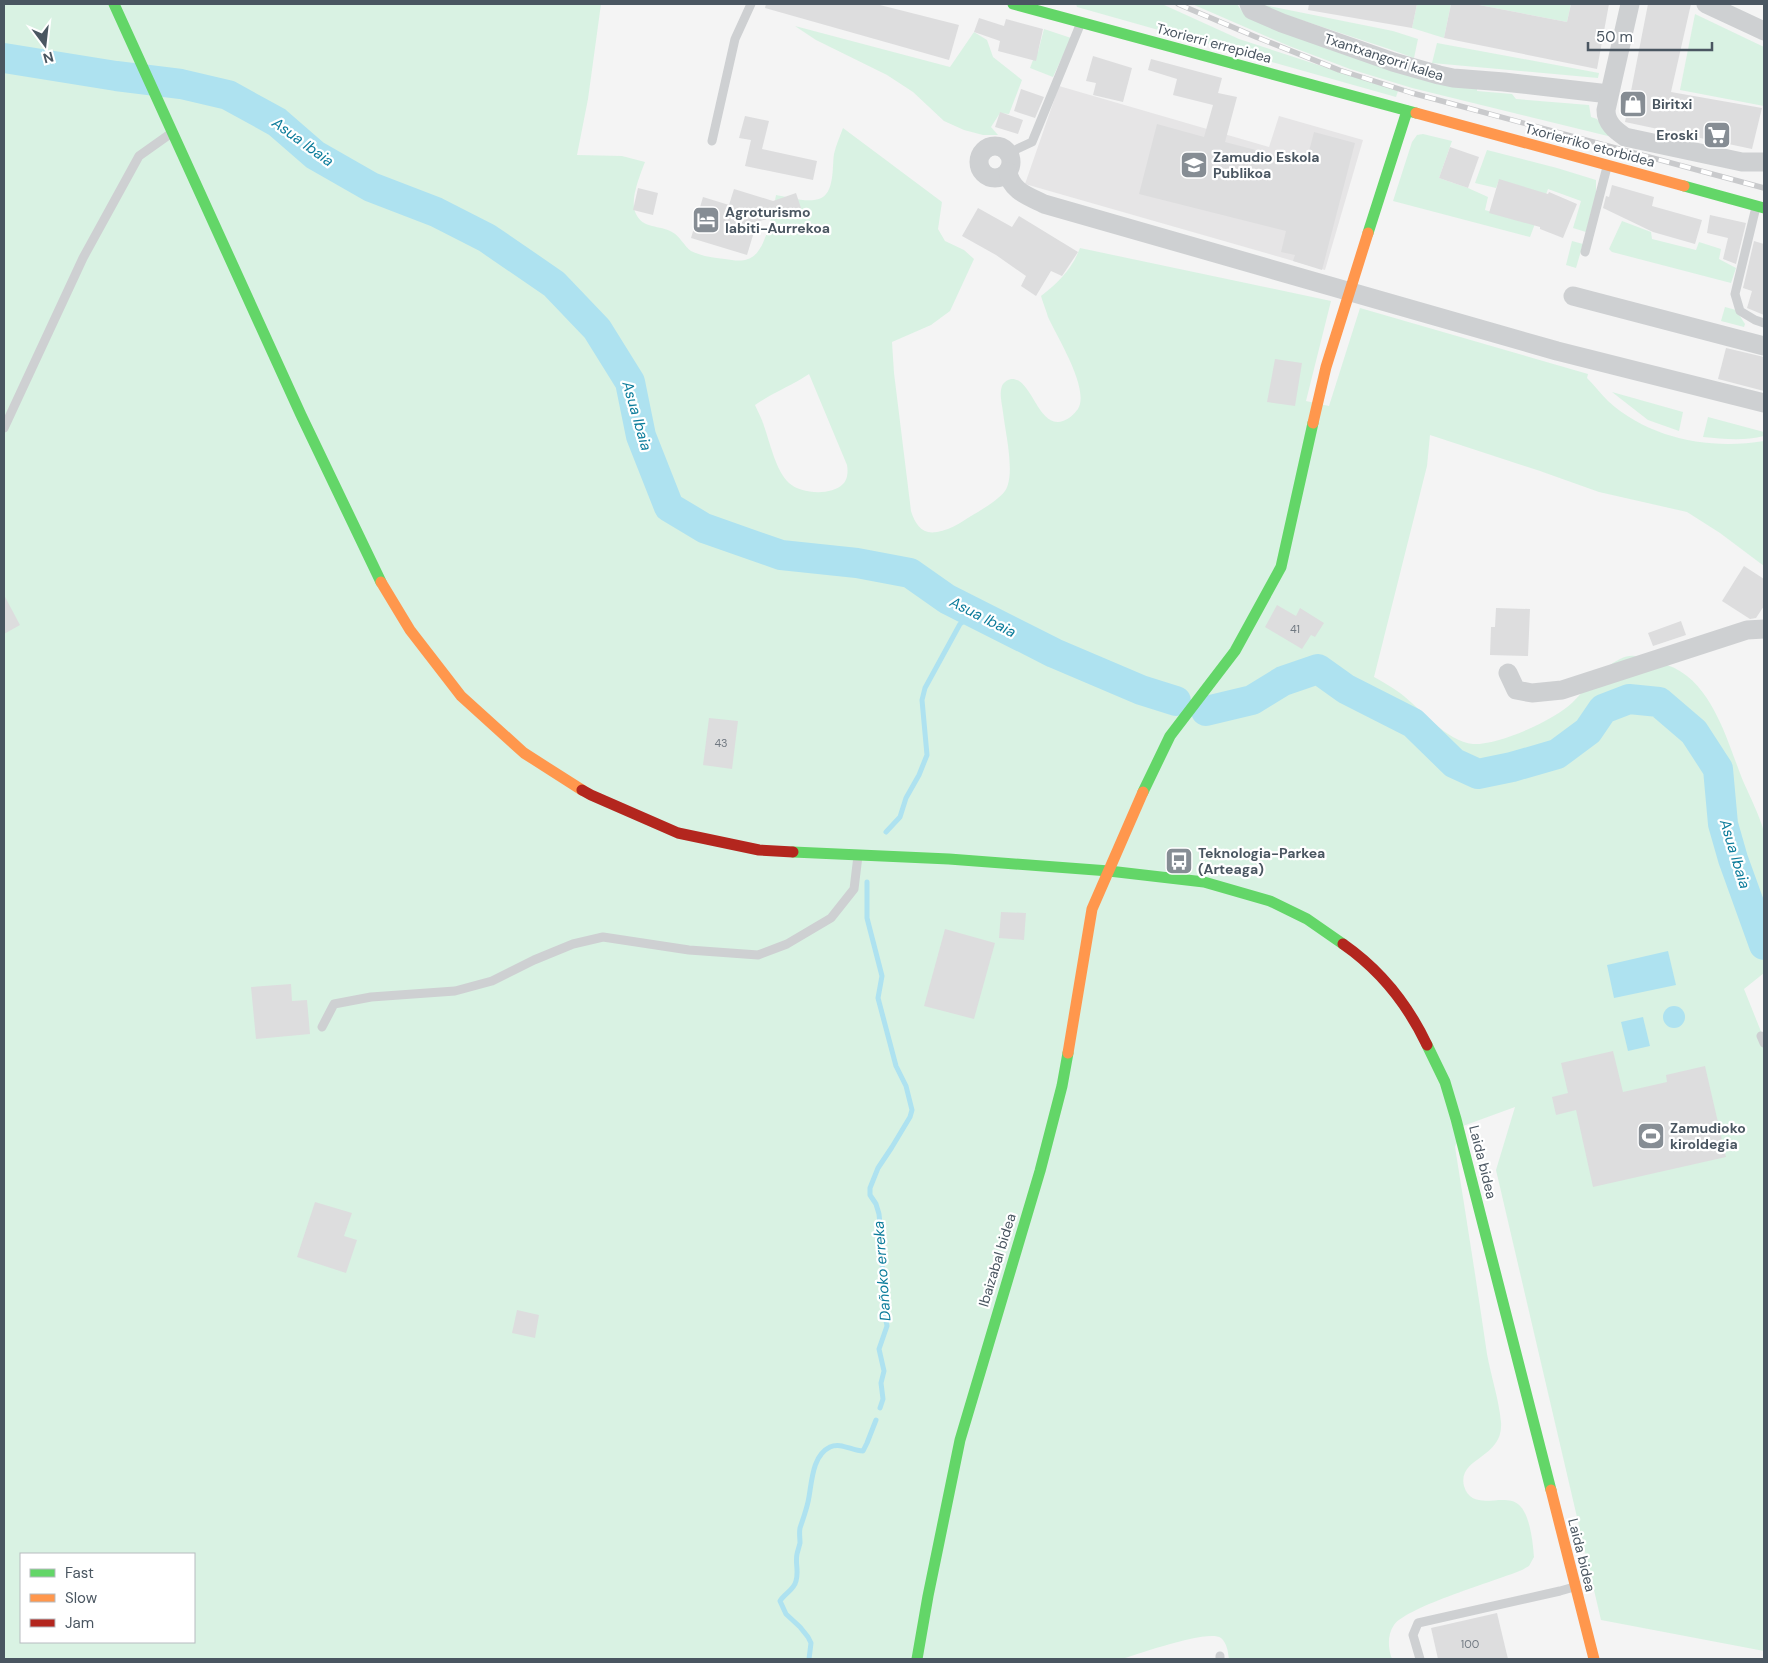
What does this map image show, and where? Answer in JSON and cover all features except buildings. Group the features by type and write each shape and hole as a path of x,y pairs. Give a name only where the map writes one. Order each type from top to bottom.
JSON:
{"street":[{"name":"Laida bidea","path":"114,4 301,415 383,586 410,630 462,696 524,753 591,796 678,834 759,850 949,859 1109,871 1204,882 1270,901 1307,919 1353,951 1379,975 1404,1004 1423,1036 1445,1082 1594,1659"},
{"name":"Txorierri errepidea","path":"1013,4 1407,111"},
{"path":"1630,4 1606,117 1614,129 1625,136 1742,162 1764,162"},
{"path":"1706,4 1764,31"},
{"name":"Txantxangorri kalea","path":"1250,7 1282,23 1319,37 1438,75 1610,94"},
{"name":"Txorierriko etorbidea","path":"1407,111 1760,207"},
{"name":"Ibaizabal bidea","path":"917,1659 960,1440 1026,1219 1062,1086 1092,909 1138,803 1170,736 1235,651 1281,567 1326,367 1407,111"},
{"path":"1008,172 1009,179 1014,188 1044,204 1557,350 1764,403"},
{"path":"1573,296 1764,346"},
{"path":"1508,673 1516,690 1532,693 1562,690 1747,630 1764,629"},
{"path":"1583,1659 1586,1631"}],"lane":[{"path":"712,141 735,39 752,4"},
{"path":"1017,149 1032,142 1081,23"},
{"path":"4,428 82,258 139,156 172,131"},
{"path":"1584,252 1607,166"},
{"path":"1760,207 1754,219 1736,294 1740,312 1764,323"},
{"path":"322,1027 334,1004 371,997 454,991 492,981 534,960 573,944 603,938 689,950 758,956 787,944 831,918 854,889 858,855"},
{"path":"1420,1659 1413,1635 1418,1623 1574,1587"}],"shaded area":[{"name":"Zamudio Eskola Publikoa","path":"1059,86 1269,147 1279,116 1363,140 1325,270 1025,184"}],"green space":[{"path":"4,4 601,4 588,99 577,155 622,156 645,162 634,195 634,209 639,219 647,224 672,232 691,251 716,258 748,259 760,249 768,231 776,195 814,200 819,199 828,192 833,173 834,154 843,128 942,202 938,229 945,241 964,250 974,259 950,311 931,325 892,342 911,511 917,524 927,532 943,531 953,527 992,503 1005,491 1010,475 1010,464 1001,396 1001,389 1005,382 1011,379 1018,381 1024,386 1047,418 1054,422 1067,419 1078,409 1081,400 1076,376 1048,317 1041,296 1064,275 1073,263 1080,248 1331,301 1306,401 1329,406 1360,308 1588,374 1587,378 1608,401 1642,425 1662,433 1682,439 1723,444 1764,441 1764,566 1720,533 1687,512 1599,492 1430,435 1427,466 1374,677 1408,699 1444,731 1463,742 1473,744 1511,736 1553,716 1565,709 1606,668 1620,659 1638,656 1667,665 1683,673 1696,684 1707,698 1724,731 1758,815 1763,828 1765,844 1764,973 1744,989 1764,1039 1764,1651 1601,1620 1496,1170 1515,1107 1463,1126 1455,1147 1487,1354 1501,1422 1500,1434 1495,1444 1467,1469 1464,1476 1464,1486 1468,1494 1474,1499 1512,1501 1522,1508 1532,1536 1534,1557 1529,1566 1434,1602 1402,1618 1394,1625 1390,1633 1389,1646 1392,1659 1229,1659 1225,1642 1221,1638 1214,1636 1188,1639 1122,1659 4,1659","holes":["809,374 847,465 847,477 845,482 838,488 816,492 794,487 784,478 780,471 755,405"]},
{"path":"1076,4 1162,4 1239,39 1398,91 1396,97 1077,7"},
{"path":"1192,4 1237,4 1241,10 1477,85 1477,91 1512,94 1516,99 1589,105 1591,117 1597,119 1606,131 1616,138 1412,88 1350,69 1289,46"},
{"path":"1417,4 1451,4 1444,38 1412,28"},
{"path":"1474,4 1571,4 1567,22"},
{"path":"1264,5 1393,31 1418,39 1414,58 1265,8"},
{"path":"1695,14 1764,47 1764,106 1680,90"},
{"path":"795,26 950,67 974,32 987,40 993,57 1022,80 1009,114 1000,113 991,127 998,135 983,135 964,130 944,121 913,92 887,75 816,40"},
{"path":"1044,29 1071,38 1053,77 1030,68 1036,52 1038,52"},
{"path":"1437,43 1599,73 1598,78 1432,63"},
{"path":"1423,134 1452,141 1439,178 1488,197 1485,210 1517,220 1499,180 1496,188 1475,183 1487,150 1596,180 1596,194 1586,232 1573,228 1581,201 1548,189 1530,237 1393,201 1412,142 1417,135"},
{"path":"1622,221 1651,232 1652,239 1696,250 1699,242 1721,249 1719,259 1736,268 1731,283 1612,252 1609,249"},
{"path":"1572,241 1583,244 1576,268 1566,265"},
{"path":"1725,307 1736,310 1745,324 1744,327 1721,321"},
{"path":"1612,392 1683,412 1679,431 1648,420"},
{"path":"1708,417 1764,432 1764,436 1741,439 1703,437"}],"water":[{"path":"1668,951 1676,985 1614,998 1607,965"},
{"path":"1674,1006 1682,1009 1685,1017 1682,1025 1674,1028 1666,1025 1663,1017 1666,1009"},
{"path":"1643,1017 1650,1046 1628,1051 1621,1022"}],"waterway":[{"name":"Asua Ibaia","path":"4,58 116,76 181,84 228,95 277,122 315,155 371,187 436,212 487,238 554,284 597,329 630,382 641,436 669,507 704,528 781,555 857,563 910,573 947,599 1054,653 1141,690 1176,701"},
{"name":"Dañoko erreka","path":"886,832 900,817 906,798 919,775 927,755 922,700 925,688 960,624 966,620 983,616"},
{"name":"Asua Ibaia","path":"1206,711 1252,700 1283,681 1318,669 1346,689 1413,723 1454,763 1478,774 1512,767 1557,754 1588,731 1603,709 1629,699 1659,702 1694,732 1718,769 1723,824 1733,859 1764,945"},
{"name":"Dañoko erreka","path":"867,882 867,918 882,976 878,998 896,1066 906,1086 912,1110 910,1117 878,1168 870,1188 870,1195 876,1204 879,1214 881,1234 880,1256 886,1283 883,1304 887,1326 879,1349 884,1371 881,1383 883,1399 880,1408"},
{"name":"Dañoko erreka","path":"809,1659 811,1643 800,1627 786,1614 780,1601 796,1581 800,1528 808,1502 813,1472 819,1457 830,1447 842,1446 863,1451 876,1420"}],"railway":[{"path":"1178,4 1339,70 1412,93 1764,188"}],"traffic: fast":[{"path":"114,4 301,415 381,582"},
{"path":"1013,4 1416,113"},
{"path":"1368,233 1407,111"},
{"path":"1684,186 1764,208"},
{"path":"1143,792 1170,736 1235,651 1281,567 1313,423"},
{"path":"793,852 949,859 1109,871 1204,882 1270,901 1307,919 1343,944"},
{"path":"1427,1045 1445,1082 1456,1119 1551,1490"},
{"path":"917,1659 960,1440 1040,1171 1062,1086 1068,1053"}],"traffic: slow":[{"path":"1416,113 1684,186"},
{"path":"1313,423 1326,367 1368,233"},
{"path":"381,582 410,630 461,696 524,753 582,790"},
{"path":"1068,1053 1092,909 1143,792"},
{"path":"1551,1490 1594,1659"}],"traffic: jam":[{"path":"582,790 678,833 759,850 793,852"},
{"path":"1343,944 1369,965 1402,1002 1427,1045"}],"place":[{"name":"Biritxi","path":"1633,104"},
{"name":"Eroski","path":"1717,135"},
{"name":"Zamudio Eskola Publikoa","path":"1194,165"},
{"name":"Agroturismo Iabiti-Aurrekoa","path":"706,220"},
{"name":"Teknologia-Parkea (Arteaga)","path":"1179,861"},
{"name":"Zamudioko kiroldegia","path":"1651,1136"}]}
